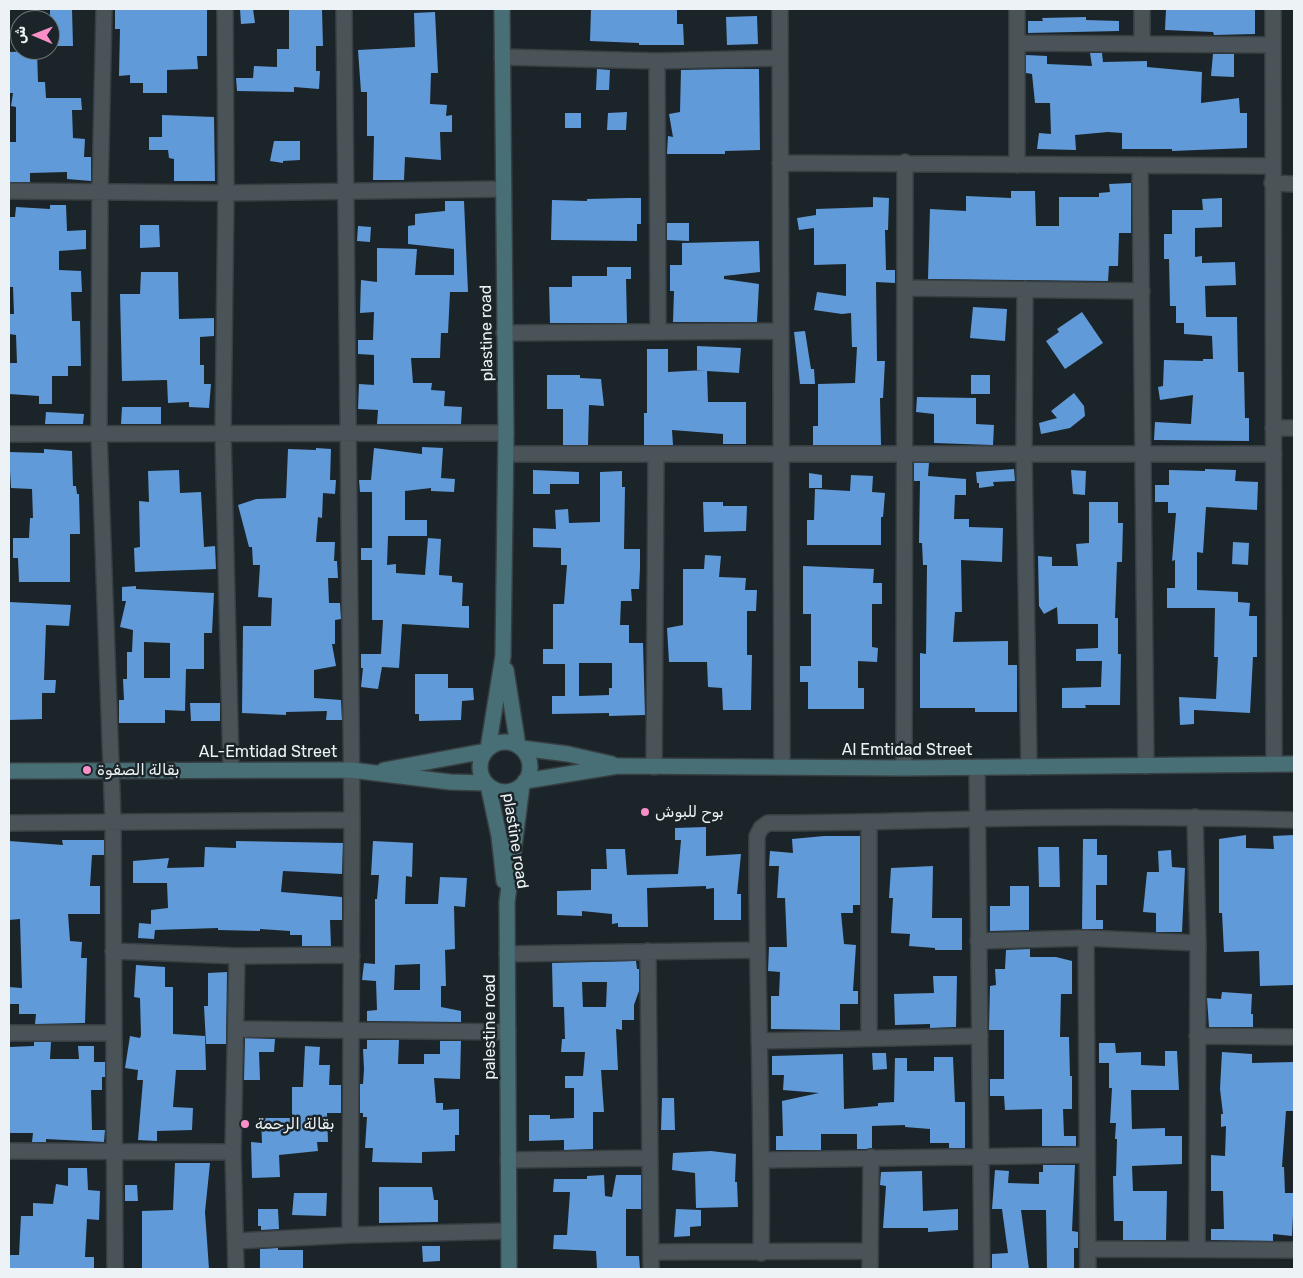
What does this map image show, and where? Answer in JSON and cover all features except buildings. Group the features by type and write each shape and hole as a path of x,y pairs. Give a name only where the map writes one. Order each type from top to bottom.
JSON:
{"street":[{"path":"104,9 100,192 99,433 112,821 115,1269"},
{"path":"225,9 226,193 223,433 231,770"},
{"path":"344,9 352,820 350,1235"},
{"name":"plastine road","path":"487,750 503,656 506,433 502,189 502,9"},
{"path":"780,9 782,766"},
{"path":"1017,9 1017,165"},
{"path":"1142,9 1142,43"},
{"path":"1273,9 1274,764"},
{"path":"1017,43 1273,45"},
{"path":"502,58 657,61 779,58"},
{"path":"657,61 658,330"},
{"path":"780,164 905,162 1017,165 1272,166"},
{"path":"904,768 905,162"},
{"path":"1140,165 1146,766"},
{"path":"1272,183 1294,184"},
{"path":"9,191 226,193 502,189"},
{"path":"905,288 1142,291"},
{"path":"1025,289 1024,454 1029,767"},
{"path":"504,333 658,330 780,331"},
{"path":"1274,428 1294,428"},
{"path":"9,434 506,433"},
{"path":"506,454 1274,454"},
{"path":"654,767 656,454"},
{"name":"plastine road","path":"503,656 520,747"},
{"path":"376,772 416,762 487,750 500,743 520,747 529,764 524,783"},
{"name":"Al Emtidad Street","path":"520,747 568,754 618,766 654,767 782,766 904,768 1294,764"},
{"path":"487,750 481,767 487,784"},
{"path":"376,772 450,782 487,784 505,792 524,783 618,766"},
{"path":"977,767 982,1269"},
{"name":"AL-Emtidad Street","path":"9,770 351,770 376,772"},
{"name":"palestine road","path":"508,1269 507,902 524,783"},
{"name":"plastine road","path":"487,784 499,836 507,902"},
{"path":"1195,817 1198,943 1197,1249"},
{"path":"761,1253 762,1160 756,950 757,836 761,828 768,823 869,823 978,819 1195,817 1294,820"},
{"path":"9,823 352,820"},
{"path":"869,823 869,1038"},
{"path":"978,941 1086,938 1198,943"},
{"path":"1086,938 1088,1269"},
{"path":"507,954 756,950"},
{"path":"113,951 237,956 352,955"},
{"path":"648,951 651,1269"},
{"path":"236,1269 233,1152 237,956"},
{"path":"236,1029 508,1032"},
{"path":"9,1033 114,1033"},
{"path":"759,1041 980,1036"},
{"path":"1197,1036 1294,1037"},
{"path":"9,1151 233,1152"},
{"path":"762,1160 1088,1155"},
{"path":"870,1269 871,1157"},
{"path":"508,1160 649,1158"},
{"path":"236,1241 350,1235 508,1231"},
{"path":"1088,1249 1294,1250"},
{"path":"651,1252 761,1253 870,1251"}],"place":[{"name":"بقالة الصفوة","path":"87,770"},
{"name":"بوح للبوش","path":"645,812"},
{"name":"بقالة الرحمة","path":"245,1124"}]}
